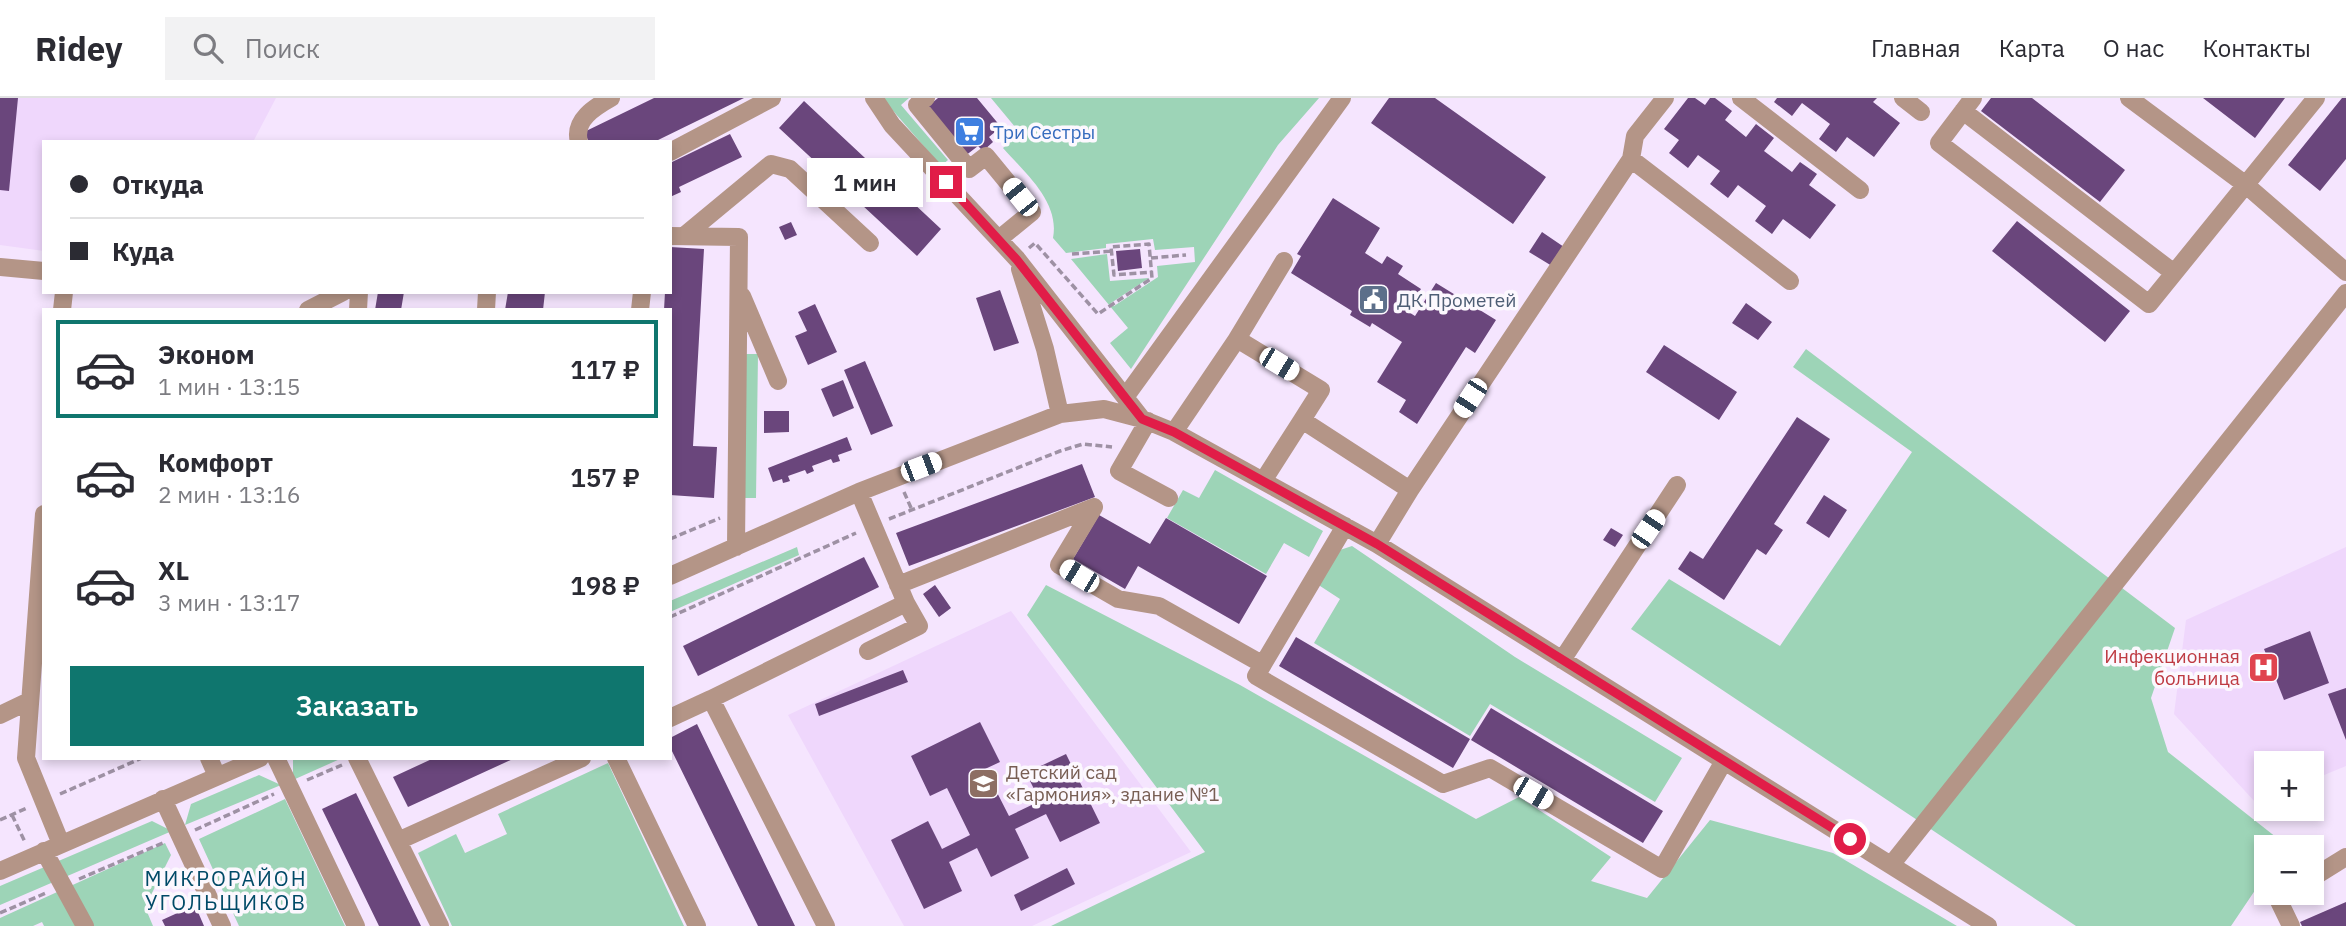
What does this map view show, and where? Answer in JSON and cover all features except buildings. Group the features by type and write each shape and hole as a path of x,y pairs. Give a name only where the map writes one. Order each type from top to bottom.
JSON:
{"street":[{"path":"579,140 580,123 592,108 611,98"},
{"path":"672,151 772,98"},
{"path":"874,98 892,125 1017,260 1145,420"},
{"path":"926,98 918,105 969,169 986,156 1032,212 999,239"},
{"path":"1126,396 1342,98"},
{"path":"1377,544 1410,490 1631,159 1635,136 1665,98"},
{"path":"1741,98 1860,190"},
{"path":"1903,98 1921,111"},
{"path":"2129,98 2246,186 2346,272"},
{"path":"2174,274 1968,104 1939,143 2149,304 2174,274 2246,186 2315,98"},
{"path":"1631,159 1790,281"},
{"path":"677,236 771,164 790,169 870,243"},
{"path":"677,236 739,237 736,547"},
{"path":"1017,260 1045,349 1060,414"},
{"path":"1174,432 1237,339 1284,261"},
{"path":"0,267 42,271"},
{"path":"739,289 778,381"},
{"path":"1891,865 2346,293"},
{"path":"312,308 340,294"},
{"path":"1237,339 1321,390 1263,481"},
{"path":"672,569 736,547 859,492 1060,414 1104,409 1145,420 1174,432 1377,544 1989,926"},
{"path":"1301,419 1410,490"},
{"path":"1145,420 1119,471 1169,498"},
{"path":"1562,660 1677,485"},
{"path":"859,492 906,603 919,626 868,651"},
{"path":"898,585 1094,508 1059,565 1118,599 1159,606 1262,664"},
{"path":"1345,526 1256,676 1443,784 1490,768 1662,869 1724,761"},
{"path":"42,539 26,758 61,844"},
{"path":"672,717 906,603"},
{"path":"712,699 826,926"},
{"path":"0,715 29,701"},
{"path":"210,760 217,776"},
{"path":"0,871 255,760"},
{"path":"277,760 356,926"},
{"path":"358,760 440,926"},
{"path":"398,841 578,760"},
{"path":"617,760 697,926"},
{"path":"163,799 222,926"},
{"path":"44,852 85,926"},
{"path":"2324,871 2346,857"},
{"path":"2280,905 2291,926"}],"path":[{"path":"1035,243 1098,314 1153,278 1149,244 1111,247 1114,275 1152,272"},
{"path":"1072,254 1112,251"},
{"path":"1151,258 1186,255"},
{"path":"672,616 874,525 1083,444 1098,444 1129,454"},
{"path":"672,538 736,511"},
{"path":"0,820 138,760"}],"shaded area":[{"path":"0,98 276,98 254,140 42,140 42,251 0,245"},
{"name":"Инфекционная больница","path":"2346,547 2346,766 2324,775 2324,751 2254,751 2254,801 2174,714 2186,620"},
{"name":"Детский сад «Гармония», здание №1","path":"1011,611 1191,852 1032,926 904,926 788,715"}],"green space":[{"path":"882,98 909,98 901,105 948,160 941,166"},
{"path":"991,98 1319,98 1278,145 1131,369 1110,343 1128,328 1071,259 1107,254 1110,281 1149,278 1111,303 1114,306 1158,277 1157,266 1195,262 1194,247 1155,250 1153,239 1106,244 1106,248 1066,253 1053,238 1054,225 1046,200 1003,148 1020,133"},
{"path":"1806,349 2175,628 2151,698 2168,752 2273,835 2254,835 2254,892 2231,926 2076,926 1631,629 1669,579 1780,646 1912,452 1793,367"},
{"path":"744,354 758,354 756,498 742,498"},
{"path":"1215,470 1323,531 1309,557 1284,543 1266,574 1167,518 1183,490 1199,498"},
{"path":"1352,546 1515,657 1682,758 1655,802 1490,704 1470,736 1314,643 1340,599 1317,584 1340,550"},
{"path":"797,547 799,555 672,611 672,600"},
{"path":"1046,585 1240,685 1476,819 1519,797 1611,857 1591,881 1647,898 1710,820 1833,853 1957,926 1051,926 1205,852 1027,615"},
{"path":"293,760 338,760 293,780"},
{"path":"608,763 684,926 452,926 418,853 456,834 465,853 507,834 498,814"},
{"path":"259,775 281,785 185,825 191,804"},
{"path":"285,799 345,926 239,926 199,839"},
{"path":"152,821 172,831 0,905 0,886"},
{"path":"165,843 171,855 145,907 153,926 44,926 42,922 33,926 0,926 0,918"}],"place":[{"name":"Три Сестры","path":"970,132"},
{"name":"ДК Прометей","path":"1374,300"},
{"name":"Инфекционная больница","path":"2263,667"},
{"name":"Детский сад «Гармония», здание №1","path":"983,783"}],"district":[{"name":"МИКРОРАЙОН УГОЛЬЩИКОВ","path":"226,891"}],"route":[{"path":"946,182 1017,260 1142,419 1174,432 1377,544 1850,839"}]}
